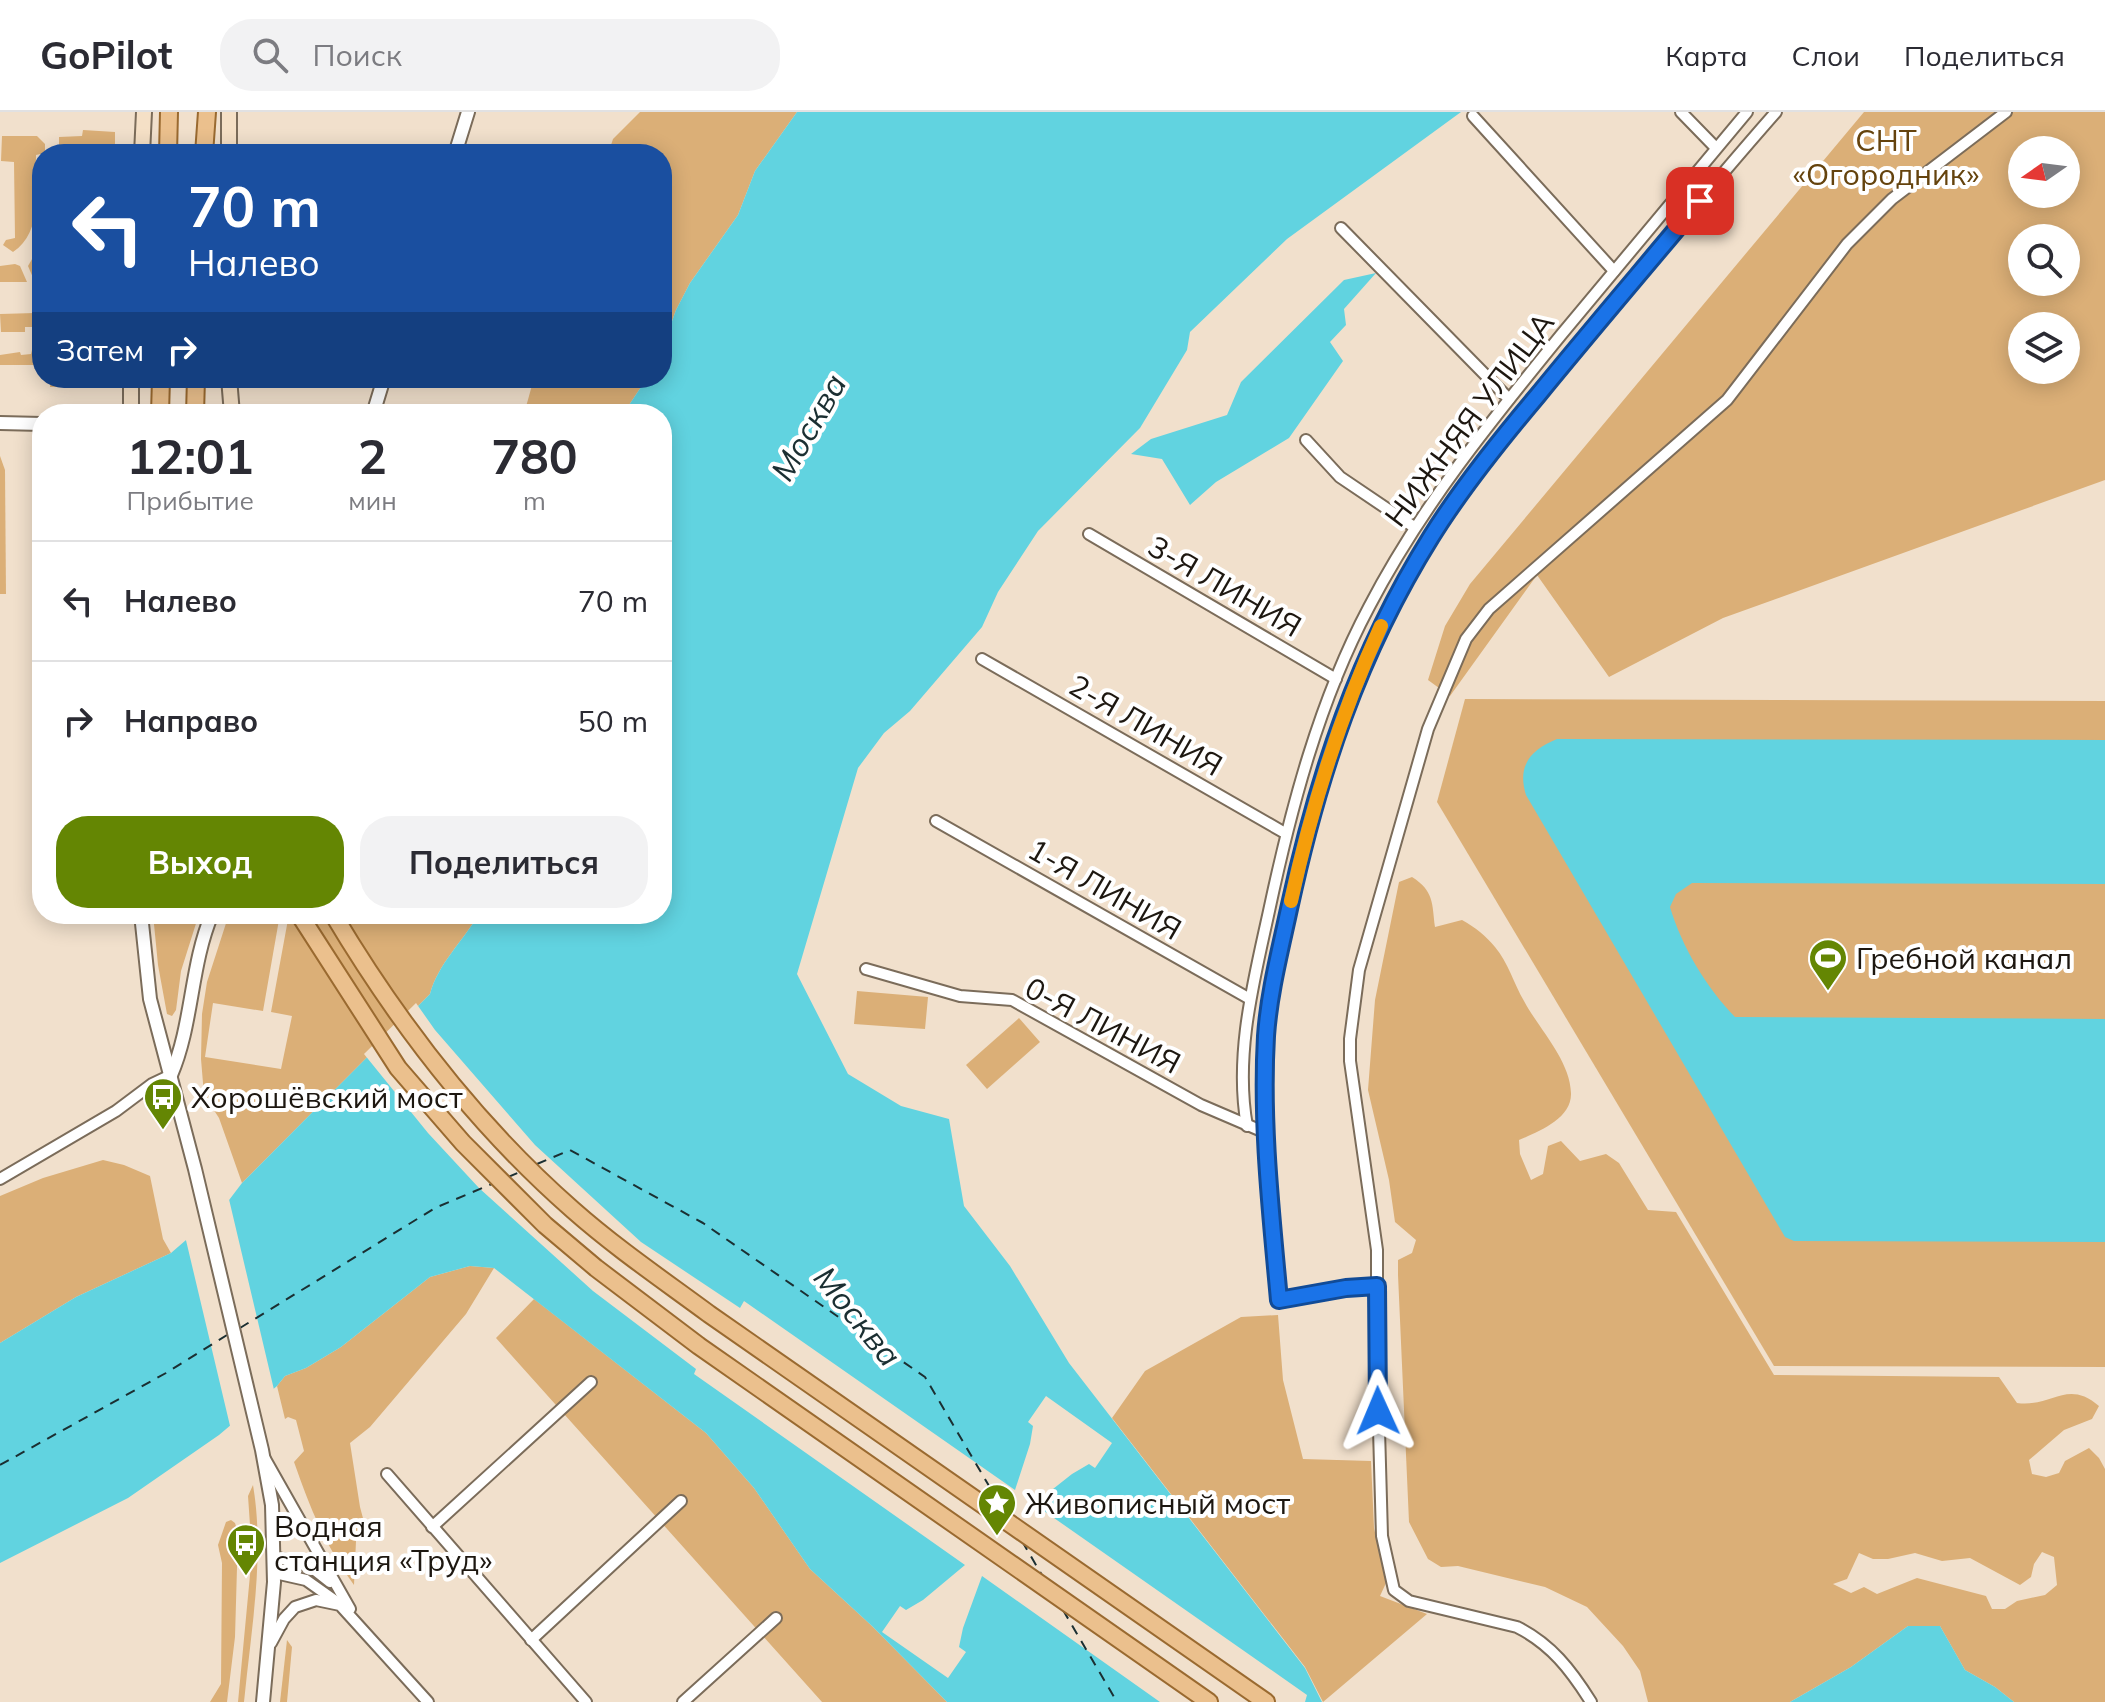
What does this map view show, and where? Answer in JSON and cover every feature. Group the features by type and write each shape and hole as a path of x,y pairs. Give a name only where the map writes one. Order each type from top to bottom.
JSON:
{"main road":[{"path":"142,144 144,112"},
{"path":"168,144 169,112"},
{"path":"205,144 207,112"},
{"path":"229,112 229,144"},
{"path":"305,924 398,1068 463,1143 545,1225 699,1346 1209,1702"},
{"path":"339,924 371,979 425,1052 492,1128 572,1209 621,1251 1266,1702"}],"street":[{"path":"458,144 468,112"},
{"path":"1681,112 1716,148"},
{"name":"НИЖНЯЯ УЛИЦА","path":"1247,1126 1243,1104 1250,999 1285,833 1336,679 1368,609 1414,527 1460,461 1747,112"},
{"path":"1377,1286 1346,1288 1279,1300 1264,1132 1266,1035 1270,1001 1304,841 1326,765 1353,687 1384,618 1431,537 1468,482 1776,112"},
{"path":"1591,1702 1559,1657 1533,1635 1517,1627 1409,1601 1394,1590 1380,1519 1377,1250 1350,1061 1359,970 1428,729 1466,639 1489,609 1727,400 1847,244 1892,199 2004,112"},
{"path":"1473,116 1614,271"},
{"path":"1341,228 1509,399"},
{"path":"0,423 32,424"},
{"path":"1306,440 1340,477 1414,527"},
{"name":"3-Я ЛИНИЯ","path":"1089,534 1336,679"},
{"name":"2-Я ЛИНИЯ","path":"982,659 1285,833"},
{"name":"1-Я ЛИНИЯ","path":"936,821 1250,999"},
{"path":"142,924 150,999 195,1169 263,1454 274,1522 275,1573 263,1702"},
{"path":"0,1179 171,1075 181,1052 192,980 209,924"},
{"name":"0-Я ЛИНИЯ","path":"866,969 960,996 1012,1000 1201,1105 1264,1132"},
{"path":"432,1527 591,1382"},
{"path":"263,1454 292,1503 341,1602"},
{"path":"387,1474 586,1702"},
{"path":"531,1640 681,1501"},
{"path":"275,1557 311,1567 324,1576 341,1602 428,1702"},
{"path":"275,1573 306,1580 341,1602"},
{"path":"268,1651 275,1632 295,1607 316,1600 341,1602"},
{"path":"683,1702 776,1618"}],"green space":[{"path":"640,112 797,112 755,171 738,215 690,283 672,321 672,144 611,144"},
{"name":"СНТ «Огородник»","path":"1864,112 2105,112 2105,480 1723,618 1609,677 1537,575 1450,696 1428,680 1445,626 1470,584"},
{"path":"83,130 115,132 115,144 59,144 59,137 82,136"},
{"path":"2,136 37,136 45,144 32,144 32,227 23,243 13,252 3,245 6,240 15,238 14,162 1,161"},
{"path":"0,266 20,266 27,282 0,282"},
{"path":"32,313 32,327 25,327 25,332 1,332 0,314"},
{"path":"32,350 32,365 0,365 0,355 31,354"},
{"path":"531,388 640,388 630,404 527,404"},
{"path":"0,456 5,470 6,594 0,594"},
{"name":"Гребной канал","path":"1465,699 2105,701 2105,1367 1774,1366 1437,802"},
{"path":"1412,877 1424,887 1431,898 1435,927 1462,920 1492,943 1565,1069 1571,1093 1566,1110 1552,1123 1519,1140 1520,1154 1531,1180 1543,1174 1548,1146 1561,1141 1580,1161 1606,1154 1619,1163 1648,1210 1676,1212 1774,1375 1999,1377 2017,1403 2040,1402 2077,1394 2099,1406 2092,1419 2064,1430 2029,1460 2032,1474 2046,1477 2059,1473 2065,1461 2089,1448 2105,1469 2105,1702 2014,1702 1965,1670 1940,1626 1908,1626 1851,1667 1790,1702 1648,1702 1640,1671 1623,1646 1587,1607 1545,1587 1458,1566 1441,1567 1428,1559 1409,1522 1398,1275 1398,1260 1412,1253 1416,1240 1395,1222 1389,1180 1368,1090 1375,1000 1399,882","holes":["2042,1552 2054,1557 2057,1585 2045,1595 2017,1601 2005,1609 1992,1609 1986,1596 1917,1578 1877,1594 1864,1587 1851,1593 1833,1584 1847,1579 1859,1553 1873,1559 1915,1553 1942,1561 1970,1558 2020,1585 2031,1577 2034,1564"]},
{"path":"154,924 196,924 181,971 176,1010 172,1016 167,1014"},
{"path":"226,924 278,924 263,1011 213,1003 205,1057 281,1069 292,1016 271,1012 287,924 472,924 445,963 430,994 242,1183 219,1118 204,1095 202,1014 207,982"},
{"path":"857,991 928,997 925,1029 854,1024"},
{"path":"1019,1018 1040,1042 987,1089 966,1065"},
{"path":"103,1160 150,1176 163,1239 171,1253 76,1297 0,1343 0,1196 43,1178"},
{"path":"470,1266 494,1268 466,1314 370,1427 350,1443 367,1533 356,1541 354,1585 326,1540 306,1496 294,1462 304,1451 296,1420 285,1419 277,1386 285,1376 306,1368 341,1347 430,1277"},
{"path":"534,1299 706,1433 754,1488 810,1569 947,1702 822,1702 496,1338"},
{"path":"1278,1315 1283,1380 1303,1459 1371,1461 1374,1528 1386,1583 1380,1596 1427,1614 1323,1702 1305,1667 1112,1418 1145,1371 1241,1317"},
{"path":"253,1485 258,1539 256,1593 244,1702 238,1702 252,1554 248,1496"},
{"path":"231,1520 238,1533 235,1637 227,1702 210,1702 221,1684 222,1563 218,1545 226,1522"},
{"path":"287,1640 292,1647 287,1702 280,1702"}],"water":[{"name":"Москва","path":"797,112 1461,112 1287,239 1190,332 1187,350 1140,428 1038,531 998,592 982,627 910,711 884,733 858,768 797,974 848,1074 901,1106 949,1119 964,1206 1010,1266 1069,1363 1305,1668 1322,1702 947,1702 810,1569 754,1488 706,1433 494,1268 470,1266 430,1277 341,1347 306,1368 285,1376 219,1435 128,1498 0,1563 0,1343 76,1297 171,1253 223,1208 242,1183 430,994 445,963 472,924 672,924 672,404 630,404 640,388 672,388 672,321 676,310 690,283 738,215 755,171"},
{"path":"1376,273 1344,309 1346,325 1330,342 1343,361 1289,438 1216,482 1190,505 1162,459 1131,454 1151,439 1227,415 1241,382 1344,280"},
{"name":"Гребной канал","path":"1557,739 2105,740 2105,884 1692,883 1676,894 1670,907 1696,966 1735,1017 2105,1019 2105,1242 1794,1241 1785,1237 1526,795 1523,776 1528,760 1540,748"},
{"path":"1908,1626 1940,1626 1965,1670 2014,1702 1790,1702 1851,1667"}],"pier":[{"name":"Живописный мост","path":"416,1003 435,1030 535,1145 641,1242 740,1308 744,1301 1015,1490 1030,1444 1033,1426 1028,1422 1046,1396 1112,1443 1095,1468 1089,1464 1072,1474 1034,1504 1307,1695 1305,1702 1160,1702 982,1576 959,1647 966,1652 948,1678 882,1632 900,1606 906,1610 923,1600 965,1565 694,1374 696,1369 593,1291 479,1188 428,1133 364,1054"},
{"name":"Хорошёвский мост","path":"228,1195 275,1394 231,1430 185,1236"}],"ferry route":[{"path":"537,1164 570,1150 703,1223 925,1377 1002,1508"},
{"path":"508,1177 520,1172"},
{"path":"240,1328 435,1208 494,1183"},
{"path":"0,1465 166,1373 227,1335"},
{"path":"1022,1541 1043,1577"},
{"path":"1063,1610 1117,1702"}],"slow traffic":[{"path":"1291,901 1326,765 1353,687 1381,626"}],"place":[{"name":"Гребной канал","path":"1828,992"},
{"name":"Хорошёвский мост","path":"163,1131"},
{"name":"Живописный мост","path":"997,1537"},
{"name":"Водная станция «Труд»","path":"246,1577"}],"route":[{"path":"1378,1411 1377,1286 1346,1288 1279,1300 1264,1132 1266,1035 1270,1001 1304,841 1353,687 1384,618 1431,537 1468,482 1524,412 1700,201"}]}
